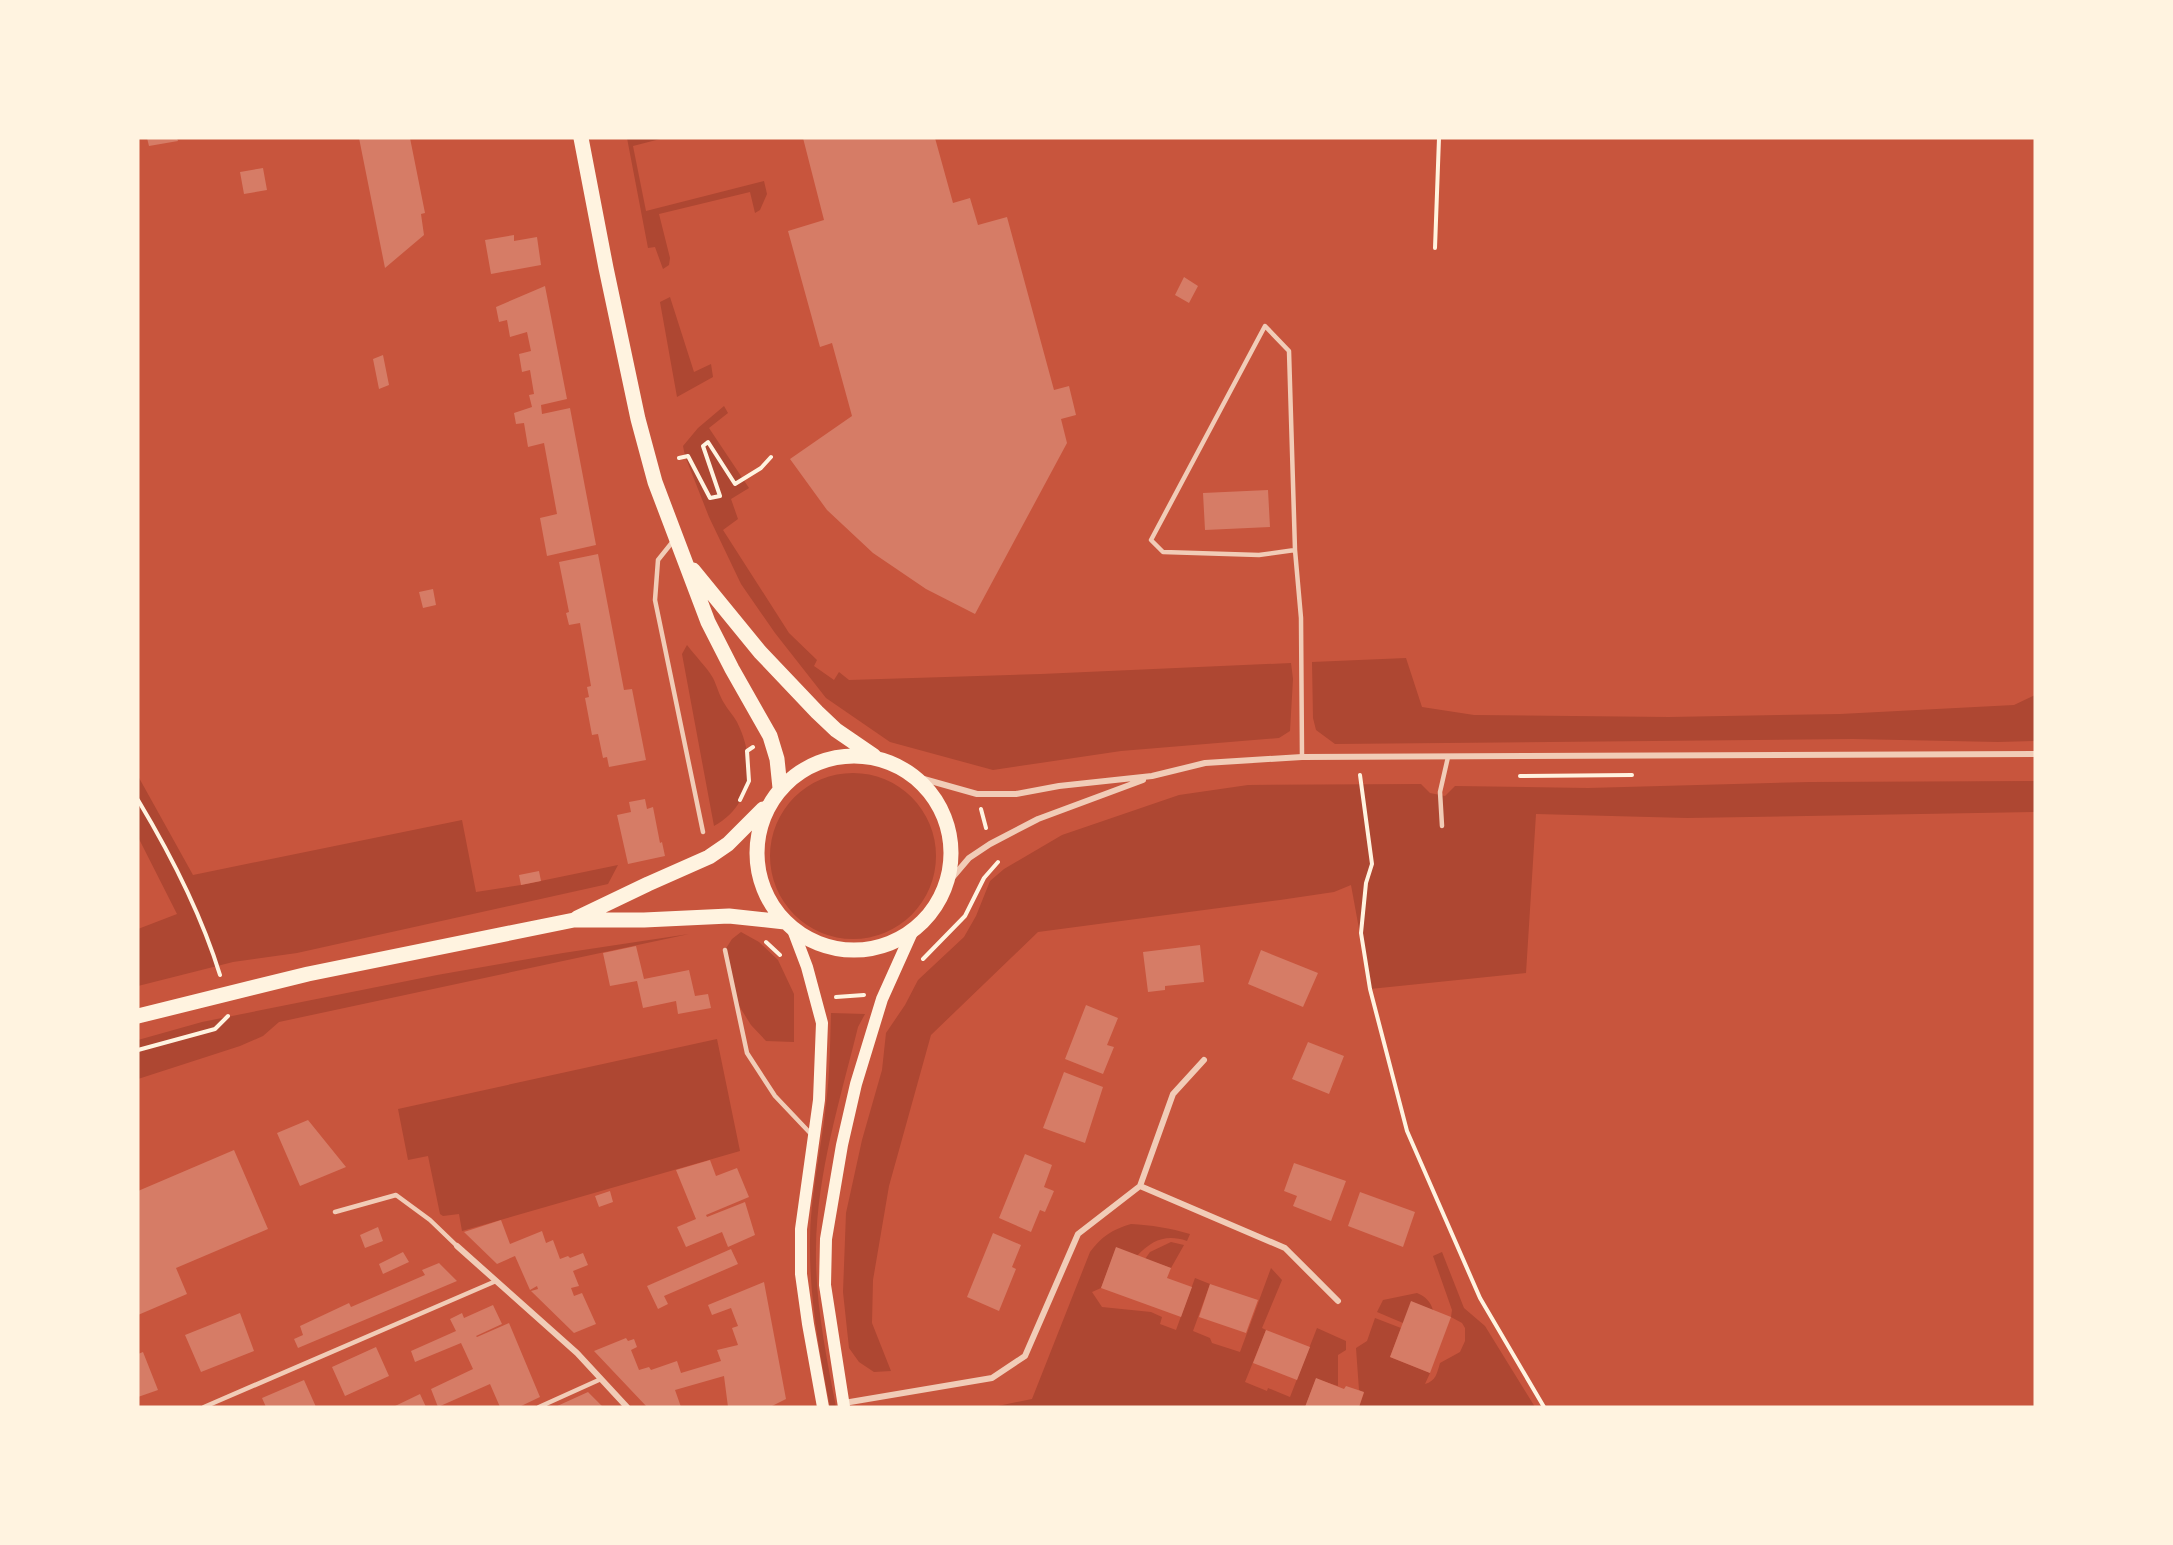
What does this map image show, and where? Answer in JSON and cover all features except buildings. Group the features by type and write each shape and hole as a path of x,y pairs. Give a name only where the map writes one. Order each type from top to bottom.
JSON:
{"main road":[{"path":"581,138 638,419 655,482 708,622 770,736 777,759 780,788"},
{"path":"687,562 760,652 817,712 836,730 876,758"},
{"path":"138,1016 308,974 574,920 644,920 729,916 789,926 809,939 826,946 863,950 881,947 913,930 938,902 946,885 950,866 951,845 947,825 939,806 928,790 913,776 892,763 859,755 825,759 793,776 728,844 709,857 574,920"},
{"path":"769,803 759,827 756,852 759,878 770,902 789,926 816,996 822,1023 819,1100 801,1229 801,1274 823,1407"},
{"path":"844,1405 825,1286 825,1239 842,1144 856,1084 882,999 913,930"}],"street":[{"path":"946,885 969,858 1038,819 1152,776 1205,763 1302,757 2035,754"},
{"path":"913,776 977,794 1016,794 1059,786 1152,776"},
{"path":"844,1405 992,1378 1025,1356 1078,1234 1140,1186 1173,1094 1204,1060"},
{"path":"1140,1186 1285,1248 1338,1301"},
{"path":"457,1246 577,1353 627,1407"}],"lane":[{"path":"1295,550 1259,555 1162,552 1151,540 1265,326 1288,351 1295,550 1301,618 1302,757"},
{"path":"675,538 658,560 655,600 703,832"},
{"path":"1442,826 1440,792 1448,757"},
{"path":"725,950 747,1053 775,1096 813,1136"},
{"path":"335,1212 396,1195 430,1220 457,1246"},
{"path":"204,1407 496,1281"},
{"path":"539,1407 601,1379"}],"path":[{"path":"1435,248 1439,138"},
{"path":"679,458 688,456 710,498 720,496 703,446 708,442 735,484 761,468 771,458"},
{"path":"1360,775 1372,864 1366,883 1360,933 1370,989 1407,1131 1480,1298 1544,1407"},
{"path":"138,800 172,858 211,946 230,1013 215,1029 138,1050"},
{"path":"764,940 784,960"},
{"path":"816,996 868,995 882,999"}],"shaded area":[{"path":"627,138 664,138 633,146 646,211 764,181 767,194 760,210 755,213 750,192 659,214 670,258 669,265 663,269 655,247 648,248"},
{"path":"670,297 694,372 711,364 713,377 677,397 660,302"},
{"path":"724,406 728,413 709,428 749,488 731,499 738,519 723,530 789,633 817,660 814,666 834,680 839,672 849,680 1291,663 1293,679 1290,731 1279,738 1121,751 993,770 890,742 826,698 775,633 741,584 709,517 683,446 698,428"},
{"path":"687,645 713,678 722,700 737,722 747,751 747,780 743,794 737,806 714,826 682,654"},
{"path":"1406,658 1422,707 1474,715 1669,717 1840,714 2014,705 2035,695 2035,741 1853,739 1335,744 1316,730 1313,718 1312,662"},
{"path":"853,773 885,780 899,787 911,798 922,810 929,824 936,856 929,888 922,902 911,914 899,925 885,932 853,939 821,932 807,925 795,914 784,902 777,888 770,856 777,824 784,810 795,798 807,787 821,780"},
{"path":"138,776 193,875 462,820 476,892 618,865 608,884 297,953 233,962 138,986 138,929 177,914 138,837"},
{"path":"2035,781 2035,812 1687,818 1536,814 1526,973 1370,989 1351,885 1334,892 1038,932 931,1035 889,1186 873,1280 872,1323 891,1371 874,1372 859,1362 849,1348 843,1292 846,1213 862,1140 882,1070 886,1033 918,980 964,937 976,916 990,881 1004,869 1062,835 1179,795 1248,785 1421,784 1430,793 1445,796 1455,786 1588,788 1810,782"},
{"path":"741,932 759,942 778,960 794,994 794,1042 766,1041 751,1025 736,1001 725,950 732,939"},
{"path":"689,934 279,1022 263,1036 240,1046 138,1079 138,1040 202,1022 437,975"},
{"path":"831,1013 865,1014 858,1027 831,1137 817,1220 816,1268 819,1308 836,1407 830,1407 819,1348 810,1249 813,1194 828,1081"},
{"path":"717,1039 740,1151 462,1231 459,1214 443,1216 440,1214 428,1156 408,1160 398,1109"},
{"path":"1131,1224 1160,1227 1190,1234 1187,1241 1166,1238 1154,1242 1137,1256 1116,1248 1101,1288 1092,1292 1102,1307 1151,1312 1162,1317 1160,1324 1176,1330 1195,1278 1210,1284 1193,1331 1210,1338 1212,1343 1240,1352 1271,1268 1282,1280 1262,1328 1266,1330 1245,1382 1290,1397 1317,1328 1346,1341 1346,1350 1338,1355 1338,1386 1316,1379 1305,1407 993,1407 1032,1399 1090,1252 1108,1234"},
{"path":"1171,1242 1184,1245 1171,1268 1145,1259 1150,1252"},
{"path":"1442,1252 1464,1308 1485,1326 1535,1407 1359,1407 1364,1393 1359,1390 1356,1348 1367,1341 1375,1318 1401,1328 1390,1357 1430,1373 1425,1384 1434,1379 1440,1363 1460,1352 1465,1341 1465,1328 1462,1323 1451,1317 1452,1310 1433,1256"},
{"path":"1417,1293 1427,1300 1433,1310 1403,1323 1377,1312 1383,1300"}]}
